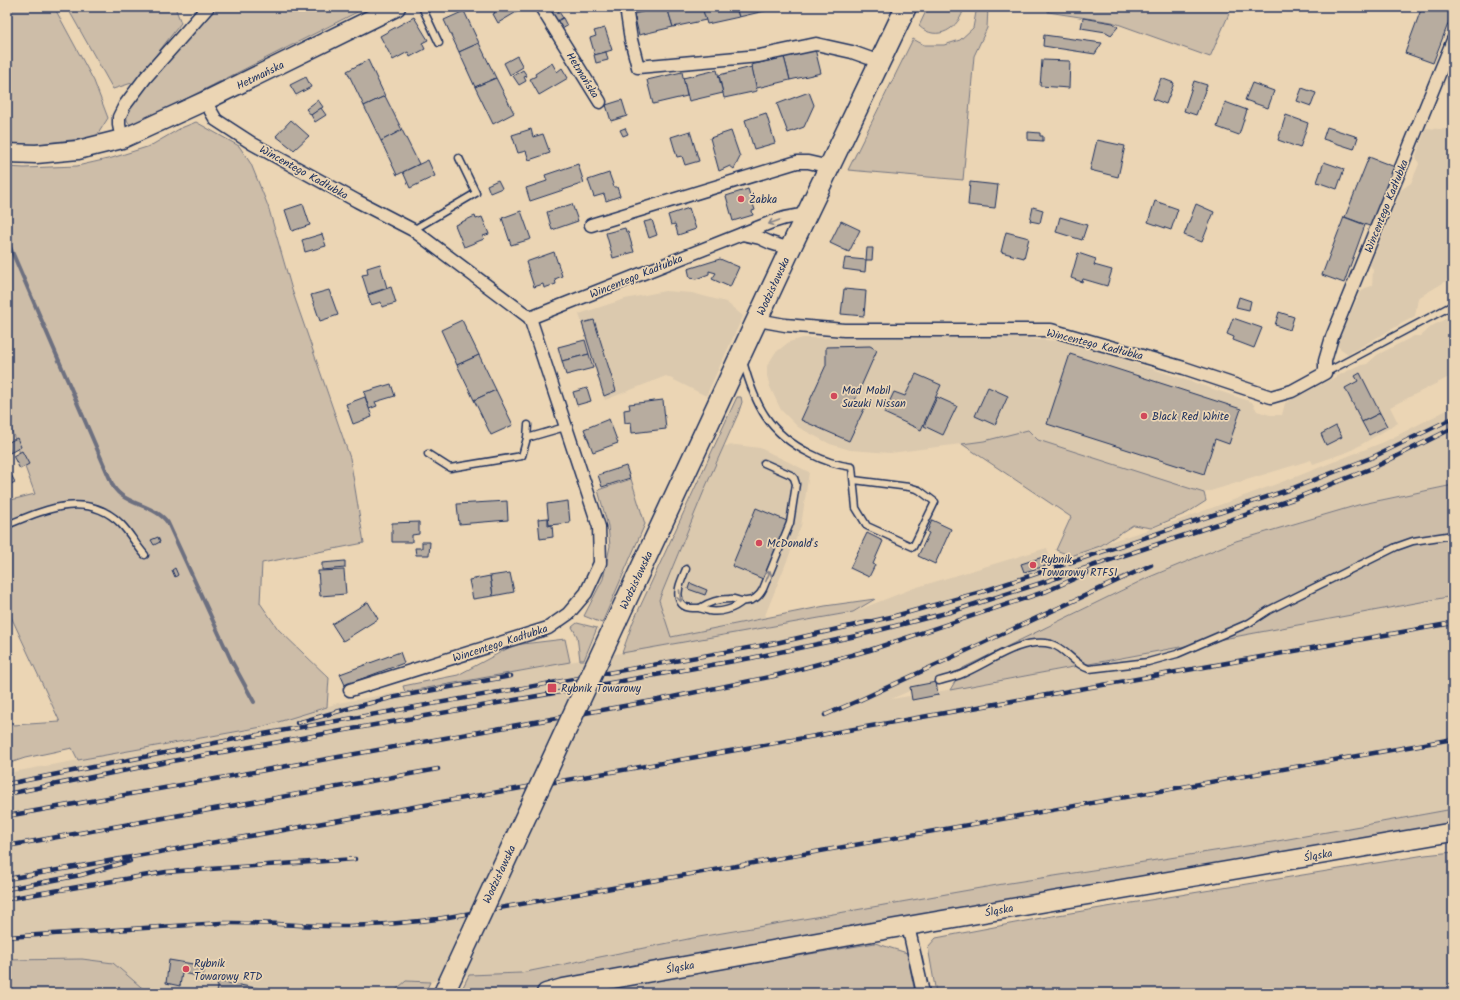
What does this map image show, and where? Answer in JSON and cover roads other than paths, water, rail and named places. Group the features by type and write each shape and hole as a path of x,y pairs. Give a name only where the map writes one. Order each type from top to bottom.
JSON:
{"main road":[{"name":"Wodzisławska","path":"444,993 790,249 906,7"}],"street":[{"path":"122,139 119,117 126,104 146,77 208,7"},
{"name":"Hetmańska","path":"7,153 36,154 78,150 122,139 205,102 396,7"},
{"name":"Hetmańska","path":"541,7 600,102"},
{"path":"626,7 631,40 638,67 759,56 816,44 852,52 880,62"},
{"name":"Wincentego Kadłubka","path":"758,320 785,325 844,330 1051,330 1184,368 1271,397 1292,391 1325,373 1325,361 1332,337 1453,40"},
{"name":"Wincentego Kadłubka","path":"205,102 216,120 253,144 413,230 530,318 599,527 600,563 586,593 568,614 548,628 350,690"},
{"path":"591,225 797,162 808,162 830,167"},
{"name":"Wincentego Kadłubka","path":"530,318 742,234 785,218 807,214"},
{"path":"742,234 760,238 790,249"},
{"name":"Śląska","path":"546,993 563,988 908,926 1453,832"},
{"path":"908,926 923,993"}],"lane":[{"path":"422,7 439,43"},
{"path":"413,230 476,193 459,158"},
{"name":"Wincentego Kadłubka","path":"1325,373 1453,305"},
{"path":"741,356 750,388 770,423 782,437 796,447 816,456 837,465 852,467 856,508 867,526 912,547 935,502 919,490 908,487 854,480"},
{"path":"428,454 450,468 522,456 528,425"},
{"path":"526,438 565,427"},
{"path":"686,569 680,586 679,598 681,604 691,609 700,608 715,612 733,609 743,601 758,597 763,589 790,523 795,491 794,478 791,475 764,463"},
{"path":"7,525 60,507 77,505 93,507 108,513 122,525 145,555"},
{"path":"938,681 962,674 1013,649 1042,643 1052,644 1060,648 1082,667 1089,669 1148,662 1170,656 1249,623 1269,610 1396,547 1412,541 1453,535"},
{"path":"700,608 712,601 731,598 743,601"}],"waterway":[{"path":"7,240 113,486 118,493 125,498 156,512 168,523 231,660 254,702"}],"railway":[{"path":"7,784 235,739 776,643 895,616 981,592 1288,490 1373,457 1453,418"},
{"path":"7,794 172,761 751,658 856,636 950,612 1296,498 1375,467 1453,428"},
{"path":"825,715 1151,565"},
{"path":"7,816 658,700 774,676 870,650 1047,591 1087,573"},
{"path":"7,879 1453,623"},
{"path":"297,723 395,697 511,676"},
{"path":"7,937 221,923 349,926 437,919 1453,739"},
{"path":"7,846 438,769"},
{"path":"7,899 166,872 355,859"},
{"path":"7,889 81,875 130,861"}],"place":[{"name":"Żabka","path":"741,199"},
{"name":"Mad Mobil Suzuki Nissan","path":"834,396"},
{"name":"Black Red White","path":"1144,416"},
{"name":"McDonald's","path":"759,543"},
{"name":"Rybnik Towarowy RTF51","path":"1033,565"},
{"name":"Rybnik Towarowy","path":"552,688"},
{"name":"Rybnik Towarowy RTD","path":"186,969"}]}
